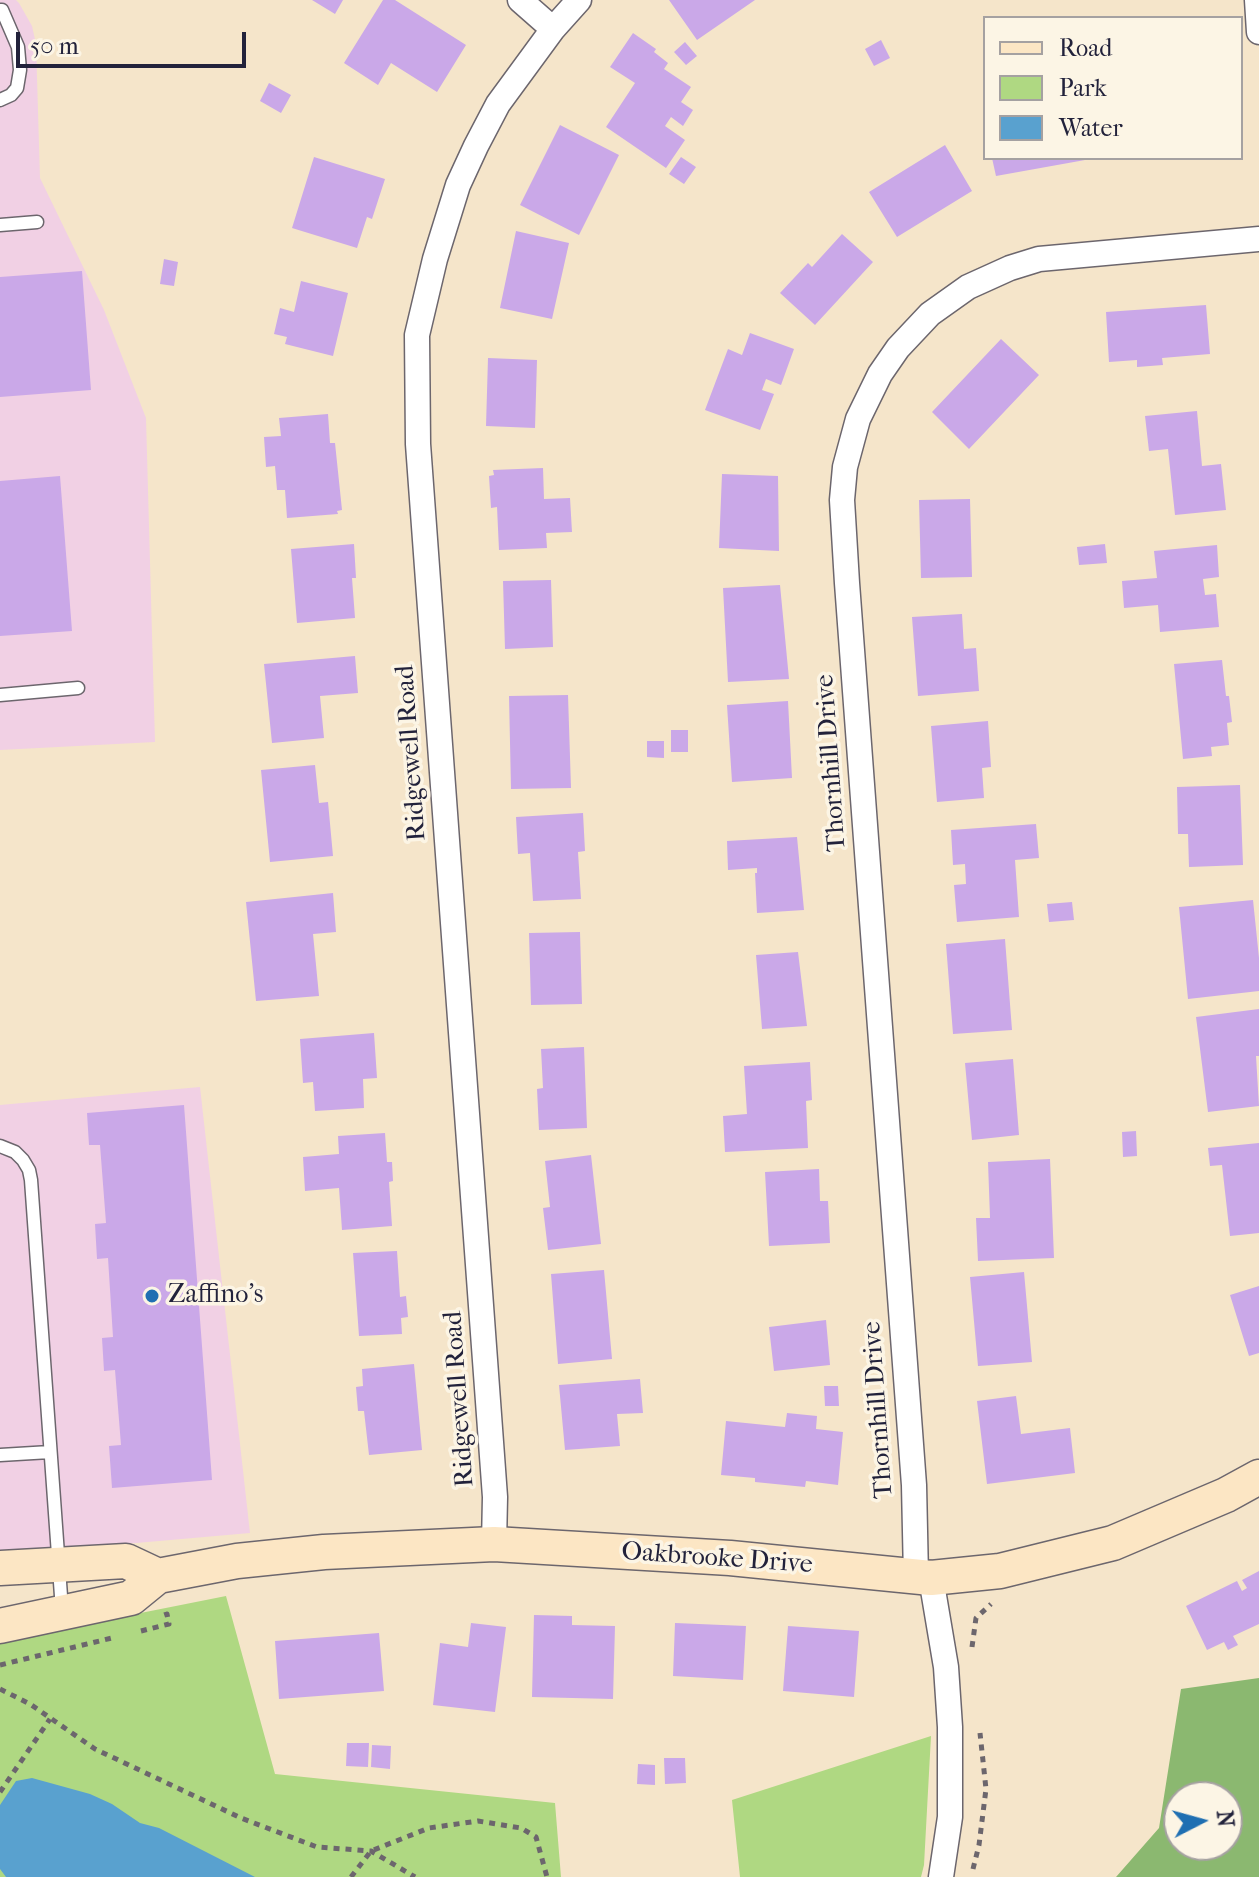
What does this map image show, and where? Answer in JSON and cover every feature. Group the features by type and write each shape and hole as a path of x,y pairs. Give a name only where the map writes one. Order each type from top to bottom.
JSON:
{"street":[{"path":"520,0 553,29"},
{"name":"Ridgewell Road","path":"494,1544 494,1482 418,444 417,335 435,259 458,185 498,104 553,29 579,0"},
{"path":"1257,0 1259,32"},
{"name":"Thornhill Drive","path":"941,1877 950,1817 946,1667 923,1577 914,1485 848,599 842,500 845,467 858,419 880,374 898,348 930,314 968,287 1039,259 1259,239"},
{"name":"Oakbrooke Drive","path":"0,1626 131,1598 158,1576 237,1561 324,1552 494,1544 730,1558 923,1577 1000,1571 1113,1543 1226,1495 1259,1477"},
{"path":"0,1568 126,1561 158,1576"}],"lane":[{"path":"0,100 17,88 20,70 18,47 1,10"},
{"path":"0,225 37,222"},
{"path":"0,695 78,688"},
{"path":"0,1146 15,1152 23,1160 31,1180 63,1614"},
{"path":"0,1455 50,1452"}],"path":[{"path":"973,1662 976,1618 994,1601"},
{"path":"0,1689 30,1704 95,1749 241,1818 317,1847 371,1851 429,1828 478,1821 521,1828 536,1837 547,1877"},
{"path":"0,1792 50,1719"},
{"path":"971,1877 979,1845 986,1789 979,1725"},
{"path":"351,1877 371,1851"},
{"path":"371,1851 415,1877"}],"shaded area":[{"path":"0,0 16,0 32,26 36,44 40,178 104,310 146,418 155,742 0,750"},
{"path":"200,1087 250,1533 0,1555 0,1105"}],"green space":[{"path":"226,1596 275,1774 555,1803 561,1877 0,1877 0,1641"},
{"path":"1259,1678 1259,1877 1116,1877 1159,1828 1163,1803 1163,1861 1243,1861 1243,1781 1166,1781 1181,1689"},
{"path":"931,1736 921,1877 740,1877 732,1800"}],"water":[{"path":"32,1778 90,1794 140,1823 159,1828 255,1877 6,1877 0,1869 0,1805 16,1781"}],"building":[{"path":"312,0 343,0 335,14"},
{"path":"383,0 395,0 466,45 437,92 391,63 378,85 344,63"},
{"path":"669,0 755,0 697,40"},
{"path":"633,33 656,49 654,52 668,63 664,69 691,87 681,102 693,110 683,126 671,117 665,126 685,140 666,168 606,127 635,83 610,67"},
{"path":"881,40 890,58 874,66 865,49"},
{"path":"685,42 697,56 686,65 674,52"},
{"path":"269,83 291,95 281,113 260,101"},
{"path":"560,125 619,155 579,235 520,205"},
{"path":"945,145 972,191 897,237 869,192"},
{"path":"314,157 385,179 372,219 367,217 357,248 292,228"},
{"path":"681,157 696,167 684,184 669,174"},
{"path":"992,160 1085,160 996,176"},
{"path":"516,231 569,243 552,319 500,308"},
{"path":"842,234 873,262 815,325 780,293 808,263 812,267"},
{"path":"164,259 178,262 174,286 160,284"},
{"path":"82,271 91,390 0,397 0,277"},
{"path":"301,281 348,293 333,356 285,344 287,337 274,334 280,308 294,312"},
{"path":"1206,305 1210,354 1162,358 1163,365 1137,367 1137,360 1109,362 1106,312"},
{"path":"750,333 794,349 781,385 766,379 762,390 774,394 760,430 705,410 728,349 742,355"},
{"path":"1001,339 1039,375 969,449 932,412"},
{"path":"488,358 537,360 535,428 486,426"},
{"path":"1197,411 1202,466 1221,464 1226,510 1175,515 1168,449 1149,451 1145,416"},
{"path":"328,414 330,443 335,443 342,510 337,511 338,514 287,518 285,490 277,490 275,466 266,467 264,437 281,436 279,418"},
{"path":"543,468 544,499 570,498 572,532 546,533 547,548 499,550 497,507 491,508 489,476 494,475 493,470"},
{"path":"722,474 778,476 779,551 719,548"},
{"path":"60,476 72,631 0,636 0,481"},
{"path":"970,499 972,577 921,578 919,500"},
{"path":"354,544 356,578 352,578 355,618 297,623 291,549"},
{"path":"1105,544 1107,563 1079,565 1077,547"},
{"path":"1217,545 1219,577 1203,579 1205,595 1216,594 1219,627 1160,632 1158,605 1124,608 1122,581 1157,578 1154,551"},
{"path":"551,580 553,647 505,649 503,581"},
{"path":"780,585 789,679 728,682 723,588"},
{"path":"962,614 964,649 976,648 979,691 918,696 912,617"},
{"path":"355,656 358,693 320,696 324,738 272,743 264,664"},
{"path":"1222,660 1232,722 1227,723 1229,745 1211,747 1212,756 1183,759 1174,664"},
{"path":"568,695 571,788 511,789 509,696"},
{"path":"788,701 792,778 732,782 727,705"},
{"path":"988,721 991,767 982,768 984,798 937,802 931,726"},
{"path":"671,730 688,730 688,752 671,752"},
{"path":"647,741 664,741 664,758 647,757"},
{"path":"315,765 319,803 328,802 333,856 270,862 261,770"},
{"path":"1240,785 1243,865 1189,867 1188,834 1178,834 1177,787"},
{"path":"583,813 585,851 578,852 581,899 533,901 530,853 518,854 516,817"},
{"path":"1036,824 1039,858 1015,860 1019,917 957,922 954,885 966,884 965,864 953,865 951,830"},
{"path":"797,837 804,910 757,913 757,868 728,870 727,841"},
{"path":"333,893 336,932 313,934 319,996 256,1001 246,902"},
{"path":"1253,900 1259,991 1188,999 1179,907"},
{"path":"1072,902 1074,920 1049,922 1047,904"},
{"path":"580,932 582,1004 531,1005 529,933"},
{"path":"1005,939 1012,1030 953,1034 946,944"},
{"path":"798,952 807,1026 762,1029 756,955"},
{"path":"1259,1009 1259,1056 1256,1056 1259,1106 1208,1112 1196,1017"},
{"path":"374,1033 377,1078 363,1079 364,1108 315,1111 313,1082 303,1083 300,1039"},
{"path":"584,1047 587,1128 539,1130 537,1089 543,1088 541,1049"},
{"path":"1013,1059 1019,1135 972,1140 965,1063"},
{"path":"810,1062 812,1100 806,1101 808,1148 725,1152 723,1116 747,1114 744,1066"},
{"path":"184,1105 212,1480 112,1488 109,1446 121,1445 115,1370 104,1371 102,1338 113,1337 108,1258 97,1259 95,1224 106,1223 100,1145 89,1145 87,1113"},
{"path":"1136,1131 1137,1156 1123,1157 1122,1132"},
{"path":"385,1133 387,1162 392,1162 393,1181 389,1182 392,1226 342,1230 339,1188 305,1191 303,1157 339,1154 338,1136"},
{"path":"1259,1143 1259,1233 1230,1236 1222,1165 1210,1166 1208,1148"},
{"path":"591,1155 601,1244 548,1250 543,1208 550,1207 545,1161"},
{"path":"1050,1159 1054,1258 978,1261 976,1218 990,1218 988,1162"},
{"path":"819,1169 820,1201 828,1201 830,1243 769,1246 765,1172"},
{"path":"397,1251 400,1297 406,1296 408,1317 401,1318 402,1334 359,1336 353,1253"},
{"path":"604,1270 612,1359 558,1364 551,1274"},
{"path":"1024,1272 1032,1362 978,1366 970,1277"},
{"path":"1259,1286 1259,1353 1249,1356 1230,1295"},
{"path":"826,1320 830,1365 774,1371 769,1327"},
{"path":"414,1364 422,1450 369,1455 364,1411 358,1411 356,1387 363,1386 362,1369"},
{"path":"640,1379 643,1413 617,1414 620,1446 565,1450 559,1385"},
{"path":"824,1386 838,1386 839,1406 825,1406"},
{"path":"1016,1396 1021,1434 1070,1428 1075,1473 987,1484 977,1401"},
{"path":"787,1413 817,1416 816,1429 843,1432 838,1485 806,1481 805,1487 721,1475 726,1421 785,1427"},
{"path":"1259,1571 1259,1624 1233,1636 1238,1645 1228,1650 1224,1642 1207,1650 1186,1606 1237,1581 1242,1591 1247,1588 1242,1580"},
{"path":"534,1615 572,1616 572,1625 615,1626 613,1699 532,1697"},
{"path":"471,1623 506,1627 495,1712 433,1705 440,1643 468,1647"},
{"path":"675,1623 746,1626 743,1680 673,1676"},
{"path":"788,1626 859,1631 854,1697 783,1691"},
{"path":"379,1633 384,1691 279,1699 275,1641"},
{"path":"347,1743 369,1743 368,1767 346,1766"},
{"path":"372,1745 391,1746 390,1769 371,1767"},
{"path":"664,1758 685,1758 686,1783 665,1784"},
{"path":"638,1764 655,1765 655,1785 637,1784"}],"place":[{"name":"Zaffino's","path":"152,1296"}]}
